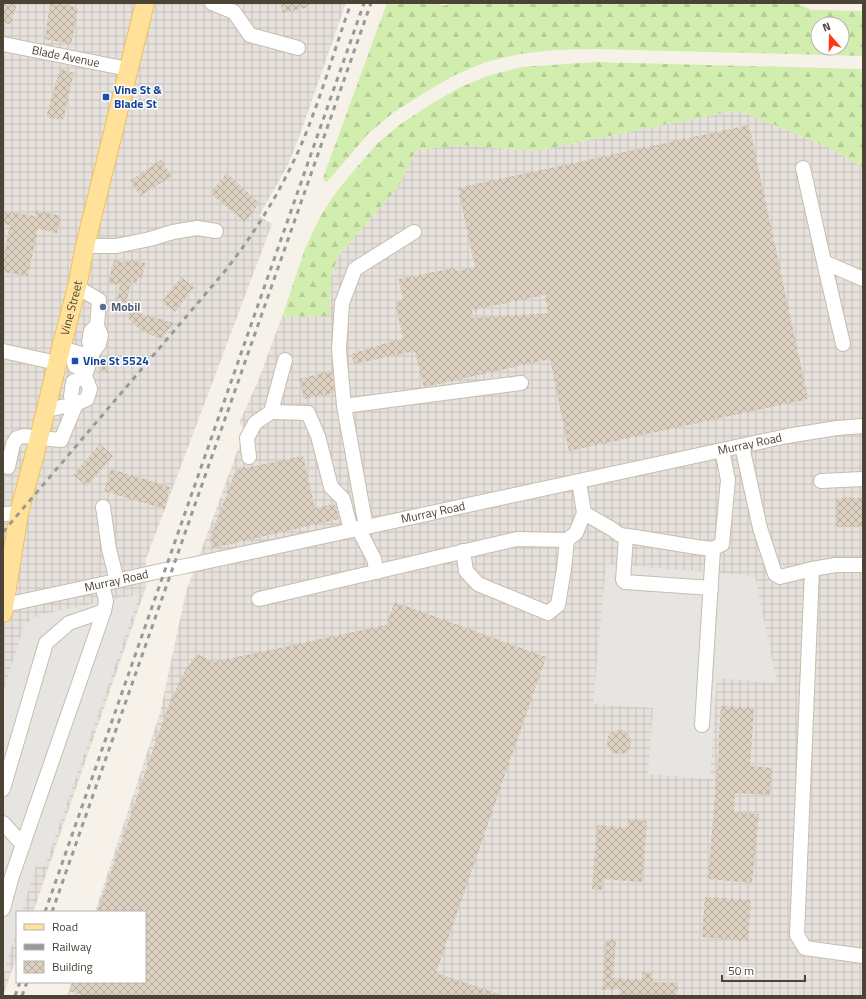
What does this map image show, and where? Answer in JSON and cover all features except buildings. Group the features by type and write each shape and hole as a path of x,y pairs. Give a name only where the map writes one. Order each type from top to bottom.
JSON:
{"main road":[{"name":"Vine Street","path":"4,609 11,514 39,438 46,410 76,356 77,287 85,246 145,3"}],"street":[{"path":"212,3 233,7 250,35 298,48"},
{"name":"Blade Avenue","path":"3,44 128,70"},
{"path":"803,168 843,344"},
{"path":"85,246 116,246 150,239 173,232 197,228 216,231"},
{"path":"358,528 339,350 342,303 355,269 414,232"},
{"path":"824,262 863,279"},
{"path":"3,351 76,356 98,344 101,334 97,326 99,300 77,287"},
{"path":"76,356 79,379"},
{"path":"46,410 76,404 87,399 90,389 79,379 76,356"},
{"path":"271,412 286,360"},
{"path":"344,406 521,383"},
{"path":"8,467 13,444 17,438 24,436 61,440 76,404"},
{"path":"249,457 247,438 255,423 271,412 308,413 318,436 331,486 343,499 374,559 377,572"},
{"name":"Murray Road","path":"4,609 102,584 165,570 787,436 837,428 863,426"},
{"path":"742,446 760,528 775,574 780,577 836,564 863,564"},
{"path":"584,513 620,535 713,549 722,544 723,537 728,480 722,450"},
{"path":"821,481 863,479"},
{"path":"259,599 517,539 567,540 576,533 584,513 579,481"},
{"path":"103,507 109,549 117,581"},
{"path":"626,536 623,580 626,582 711,588"},
{"path":"463,552 466,570 478,584 548,612 558,605 567,540"},
{"path":"702,725 713,549"},
{"path":"812,569 797,935 805,948 863,956"},
{"path":"3,909 8,875 23,845 104,611 106,601 102,584"},
{"path":"3,789 46,643 69,623 104,611"},
{"path":"3,823 23,845"}],"shaded area":[{"path":"3,3 346,3 288,165 259,216 272,224 146,559 146,587 33,911 16,911 16,959 3,996"},
{"path":"738,110 828,147 863,167 863,996 67,996 72,983 146,983 146,911 95,911 160,713 186,592 245,430 239,423 258,381 282,317 330,316 331,277 338,256 399,186 416,150 464,145 535,151"},
{"path":"606,564 755,576 777,683 717,678 710,779 648,774 653,708 593,704"},
{"path":"140,594 45,866 36,866 22,911 16,911 16,932 3,976 3,693 23,628 31,619 43,614"}],"green space":[{"path":"387,3 441,3 442,6 455,3 796,3 812,10 863,11 863,56 850,56 850,16 810,16 810,55 595,49 555,50 520,54 486,62 455,75 394,112 368,134 326,183 323,178"},
{"path":"595,62 863,69 863,167 828,147 738,110 535,151 464,145 416,150 399,186 338,256 331,277 330,316 282,317 305,249 321,215 337,191 378,143 402,123 461,87 490,75 522,67"}],"railway":[{"path":"3,532 225,271 259,224 288,173 304,138 323,88 351,3"},
{"path":"45,911 364,3"},
{"path":"52,911 371,3"},
{"path":"15,996 20,983"},
{"path":"22,996 27,983"}],"place":[{"name":"Vine St & Blade St","path":"106,97"},
{"name":"Mobil","path":"103,307"},
{"name":"Vine St 5524","path":"75,361"}]}
